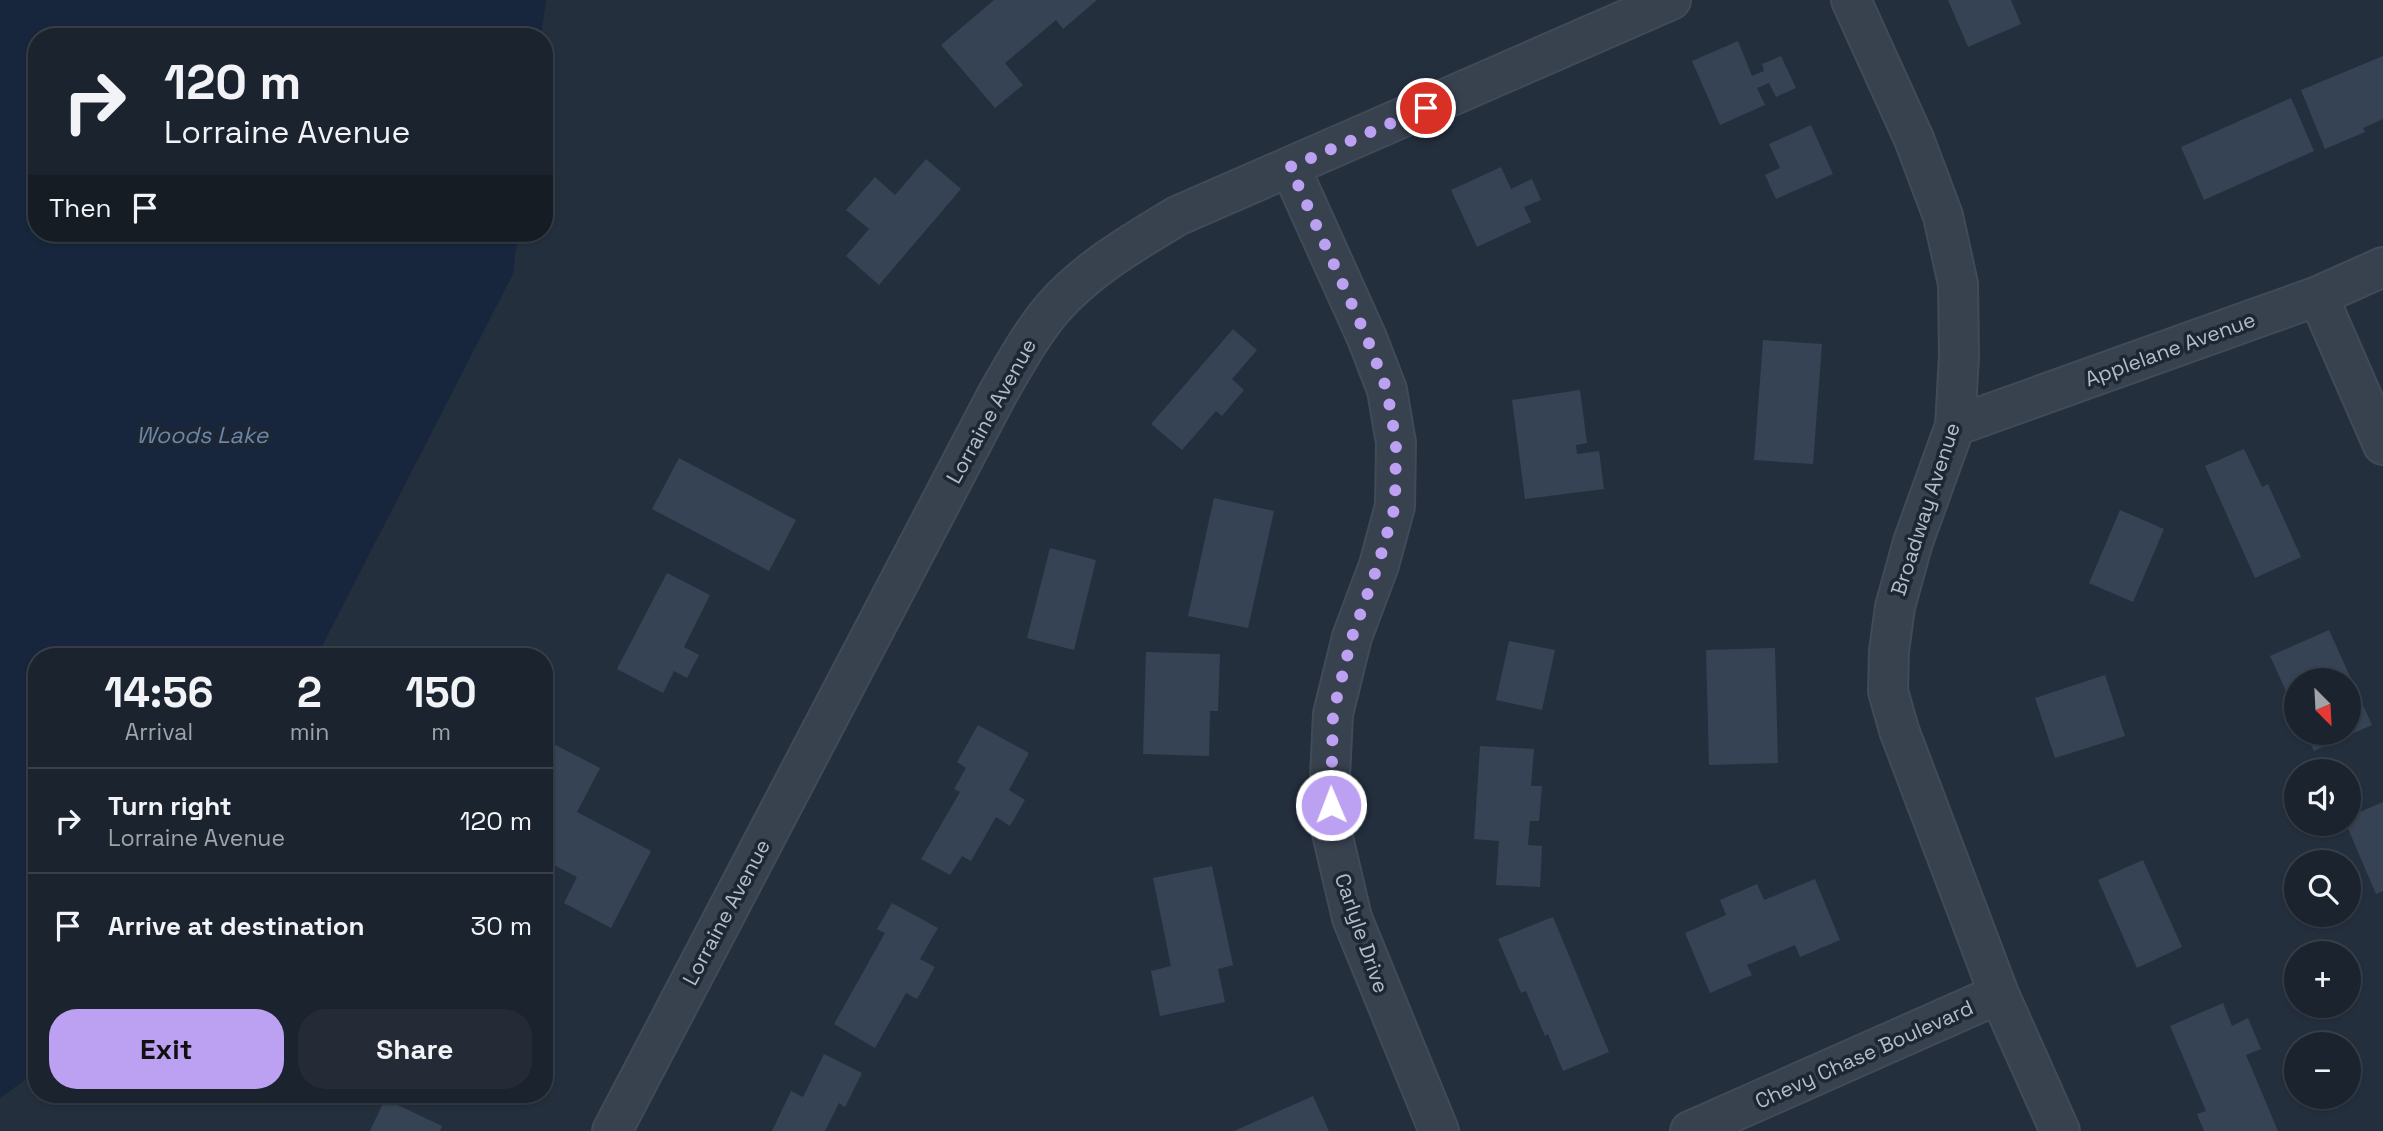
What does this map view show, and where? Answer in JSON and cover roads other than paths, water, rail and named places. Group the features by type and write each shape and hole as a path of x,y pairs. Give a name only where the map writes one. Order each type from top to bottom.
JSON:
{"street":[{"name":"Lorraine Avenue","path":"612,1131 991,406 1027,343 1054,307 1088,275 1177,216 1671,0"},
{"name":"Broadway Avenue","path":"1851,0 1914,139 1943,216 1958,284 1959,356 1955,426 1913,542 1895,607 1889,651 1888,691 1899,730 1999,994 2060,1131"},
{"name":"Carlyle Drive","path":"1290,167 1367,338 1387,390 1396,443 1395,506 1378,565 1352,637 1333,713 1330,778 1332,833 1352,918 1439,1131"},
{"name":"Applelane Avenue","path":"1955,426 2318,296 2383,267"},
{"path":"2318,296 2383,445"},
{"name":"Chevy Chase Boulevard","path":"1690,1131 1999,994"}],"water":[{"name":"Woods Lake","path":"0,0 546,0 542,28 28,28 28,242 517,242 513,274 321,648 28,648 28,1078 0,1098"}]}
